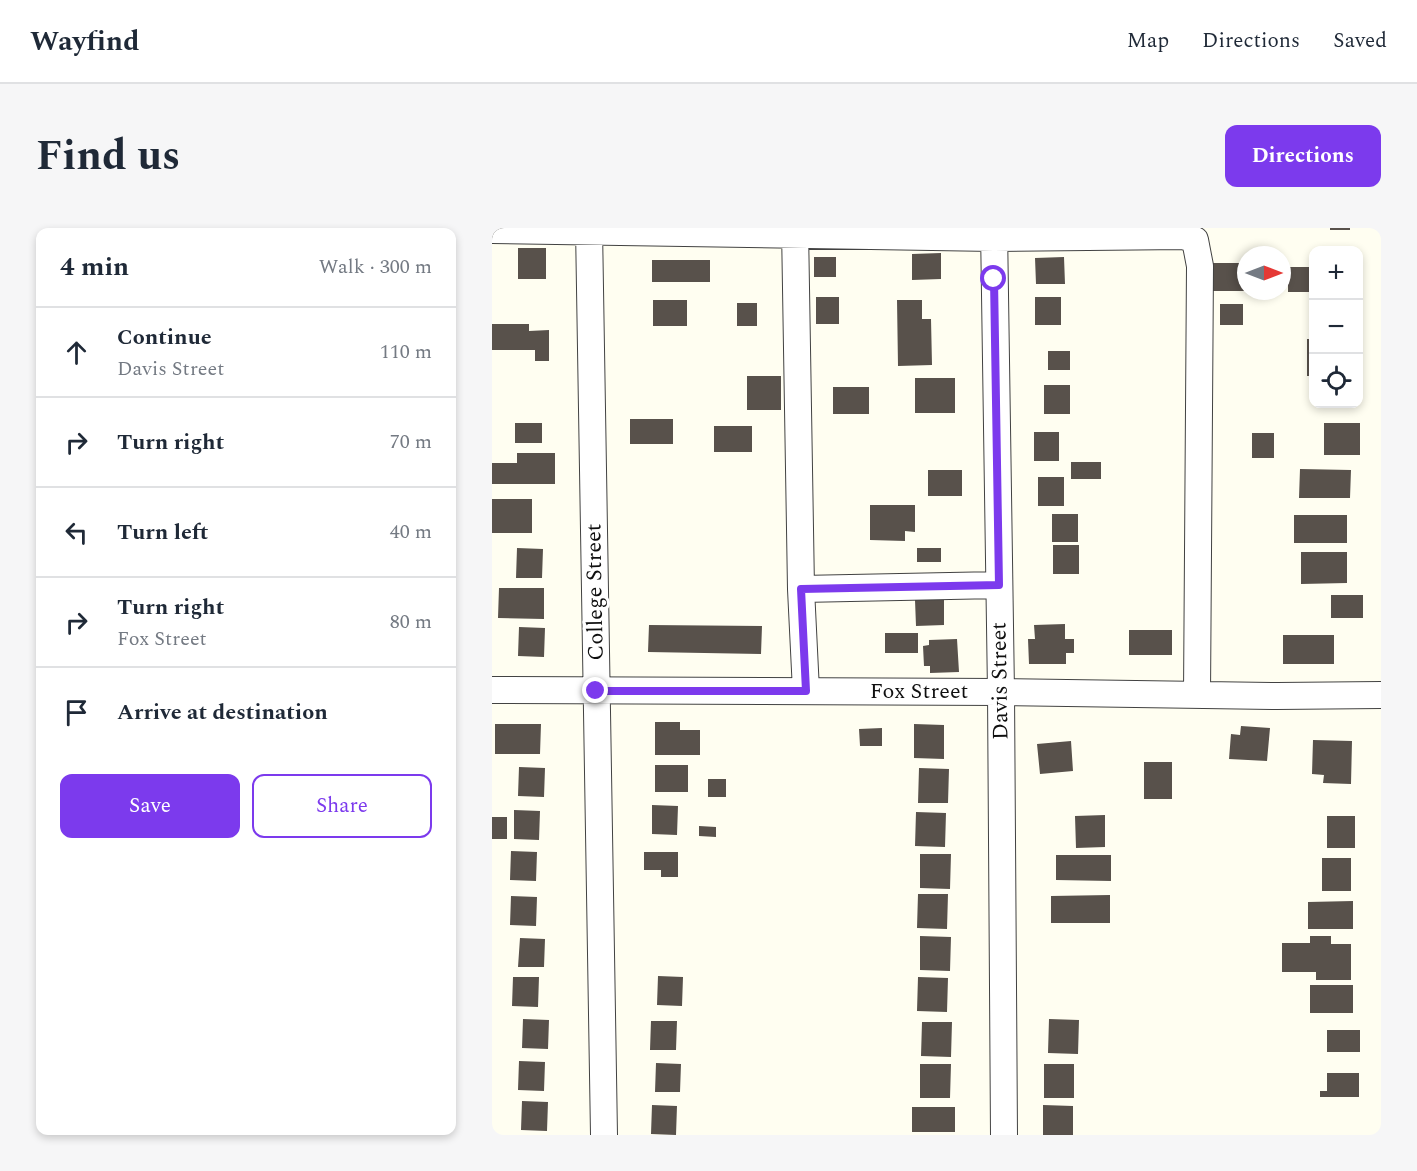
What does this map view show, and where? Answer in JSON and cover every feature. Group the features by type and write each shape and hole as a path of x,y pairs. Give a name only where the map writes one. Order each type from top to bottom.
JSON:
{"street":[{"path":"492,230 994,233 1183,236 1195,240 1200,266 1197,694"},
{"name":"College Street","path":"589,230 604,1135"},
{"path":"795,231 801,589 806,691"},
{"name":"Davis Street","path":"994,233 1001,692 1004,1135"},
{"path":"801,589 999,585"},
{"name":"Fox Street","path":"492,690 1381,695"}],"building":[{"path":"1330,228 1350,228 1350,230 1330,230"},
{"path":"518,248 546,248 546,279 518,279"},
{"path":"941,253 941,279 912,280 912,254"},
{"path":"814,257 836,257 836,277 814,277"},
{"path":"1064,257 1065,284 1036,284 1035,258"},
{"path":"652,260 710,260 710,282 652,282"},
{"path":"1208,263 1237,263 1237,291 1208,291"},
{"path":"1291,267 1309,267 1309,292 1291,292"},
{"path":"816,297 839,297 839,324 816,324"},
{"path":"1035,297 1061,297 1061,325 1035,325"},
{"path":"653,300 687,300 687,326 653,326"},
{"path":"897,300 922,300 922,319 931,319 932,365 898,366"},
{"path":"737,303 757,303 757,326 737,326"},
{"path":"1220,304 1243,304 1243,325 1220,325"},
{"path":"492,324 529,324 529,331 549,330 549,361 535,361 535,350 492,350"},
{"path":"1307,339 1309,339 1309,376 1307,376"},
{"path":"1048,351 1070,351 1070,370 1048,370"},
{"path":"747,376 781,376 781,410 747,410"},
{"path":"915,378 955,378 955,413 915,413"},
{"path":"1044,385 1070,385 1070,414 1044,414"},
{"path":"833,387 869,387 869,414 833,414"},
{"path":"630,419 673,419 673,444 630,444"},
{"path":"515,423 542,423 542,443 515,443"},
{"path":"1324,423 1360,423 1360,455 1324,455"},
{"path":"714,426 752,426 752,452 714,452"},
{"path":"1034,432 1059,432 1059,461 1034,461"},
{"path":"1252,433 1274,433 1274,458 1252,458"},
{"path":"517,453 555,453 555,484 492,484 492,463 517,463"},
{"path":"1071,462 1101,462 1101,479 1071,479"},
{"path":"1300,469 1351,470 1350,498 1299,498"},
{"path":"928,470 962,470 962,496 928,496"},
{"path":"1038,477 1064,477 1064,506 1038,506"},
{"path":"492,499 532,499 532,533 492,533"},
{"path":"870,505 915,505 915,532 905,531 905,541 870,540"},
{"path":"1052,514 1078,514 1078,542 1052,542"},
{"path":"1294,515 1347,515 1347,543 1294,543"},
{"path":"1053,545 1079,545 1079,574 1053,574"},
{"path":"517,548 543,549 542,578 516,578"},
{"path":"917,548 941,548 941,562 917,562"},
{"path":"1301,552 1347,552 1347,583 1301,584"},
{"path":"499,588 544,588 544,619 498,618"},
{"path":"1331,595 1363,595 1363,618 1331,618"},
{"path":"944,599 944,625 916,626 915,600"},
{"path":"1065,624 1065,639 1074,639 1074,653 1066,653 1066,664 1029,664 1028,639 1035,639 1034,625"},
{"path":"649,625 762,626 761,654 648,652"},
{"path":"519,627 545,628 544,657 518,656"},
{"path":"1129,630 1172,630 1172,655 1129,655"},
{"path":"885,633 918,633 918,653 885,653"},
{"path":"1283,635 1334,635 1334,664 1283,664"},
{"path":"957,639 959,672 930,673 930,666 924,666 923,646 929,645 929,640"},
{"path":"655,722 680,722 680,730 700,730 700,755 655,755"},
{"path":"495,724 541,724 540,754 495,754"},
{"path":"914,724 944,725 944,759 914,758"},
{"path":"1241,726 1270,728 1267,761 1229,759 1231,734 1240,735"},
{"path":"882,728 882,746 860,746 859,729"},
{"path":"1313,740 1352,741 1351,784 1323,783 1324,775 1312,774"},
{"path":"1071,741 1073,771 1040,774 1037,744"},
{"path":"1144,762 1172,762 1172,799 1144,799"},
{"path":"655,765 688,765 688,792 655,792"},
{"path":"519,767 545,768 544,797 518,796"},
{"path":"919,768 949,769 948,803 918,803"},
{"path":"708,779 726,779 726,797 708,797"},
{"path":"652,805 678,806 677,835 652,834"},
{"path":"514,810 540,811 539,840 514,839"},
{"path":"916,812 946,813 945,847 915,846"},
{"path":"1105,815 1105,847 1076,848 1075,816"},
{"path":"1327,816 1355,816 1355,848 1327,848"},
{"path":"492,817 507,817 507,839 492,839"},
{"path":"699,826 716,827 716,837 699,836"},
{"path":"511,851 537,852 536,881 510,880"},
{"path":"644,852 678,852 678,877 661,877 661,870 644,870"},
{"path":"920,854 951,854 950,889 920,888"},
{"path":"1056,855 1111,855 1111,881 1056,880"},
{"path":"1322,858 1351,858 1351,891 1322,891"},
{"path":"918,894 948,894 947,929 917,928"},
{"path":"1110,895 1110,923 1051,923 1051,896"},
{"path":"511,896 537,897 536,926 510,925"},
{"path":"1353,901 1353,929 1308,929 1308,902"},
{"path":"920,936 951,937 950,971 920,970"},
{"path":"1310,936 1331,936 1331,944 1351,944 1351,980 1316,980 1316,972 1282,972 1282,943 1310,943"},
{"path":"520,938 545,939 544,967 518,967"},
{"path":"658,976 683,977 682,1006 657,1005"},
{"path":"513,977 539,977 538,1007 512,1006"},
{"path":"918,977 948,978 947,1012 917,1011"},
{"path":"1310,985 1353,985 1353,1013 1310,1013"},
{"path":"523,1019 549,1020 548,1049 522,1048"},
{"path":"1049,1019 1079,1020 1078,1054 1048,1053"},
{"path":"651,1021 677,1021 676,1050 650,1050"},
{"path":"922,1022 952,1022 951,1057 921,1056"},
{"path":"1327,1030 1360,1030 1360,1052 1327,1052"},
{"path":"519,1061 545,1062 544,1091 518,1090"},
{"path":"656,1063 681,1064 680,1092 655,1092"},
{"path":"920,1064 951,1064 950,1098 920,1098"},
{"path":"1044,1064 1074,1064 1074,1098 1044,1098"},
{"path":"1327,1073 1359,1073 1359,1097 1320,1097 1320,1091 1327,1091"},
{"path":"522,1101 548,1102 547,1131 521,1130"},
{"path":"652,1105 677,1106 676,1135 651,1134"},
{"path":"1043,1105 1073,1106 1073,1135 1043,1135"},
{"path":"912,1107 955,1107 955,1132 912,1132"}],"route":[{"path":"596,691 806,691 801,589 999,585 994,279"}]}
